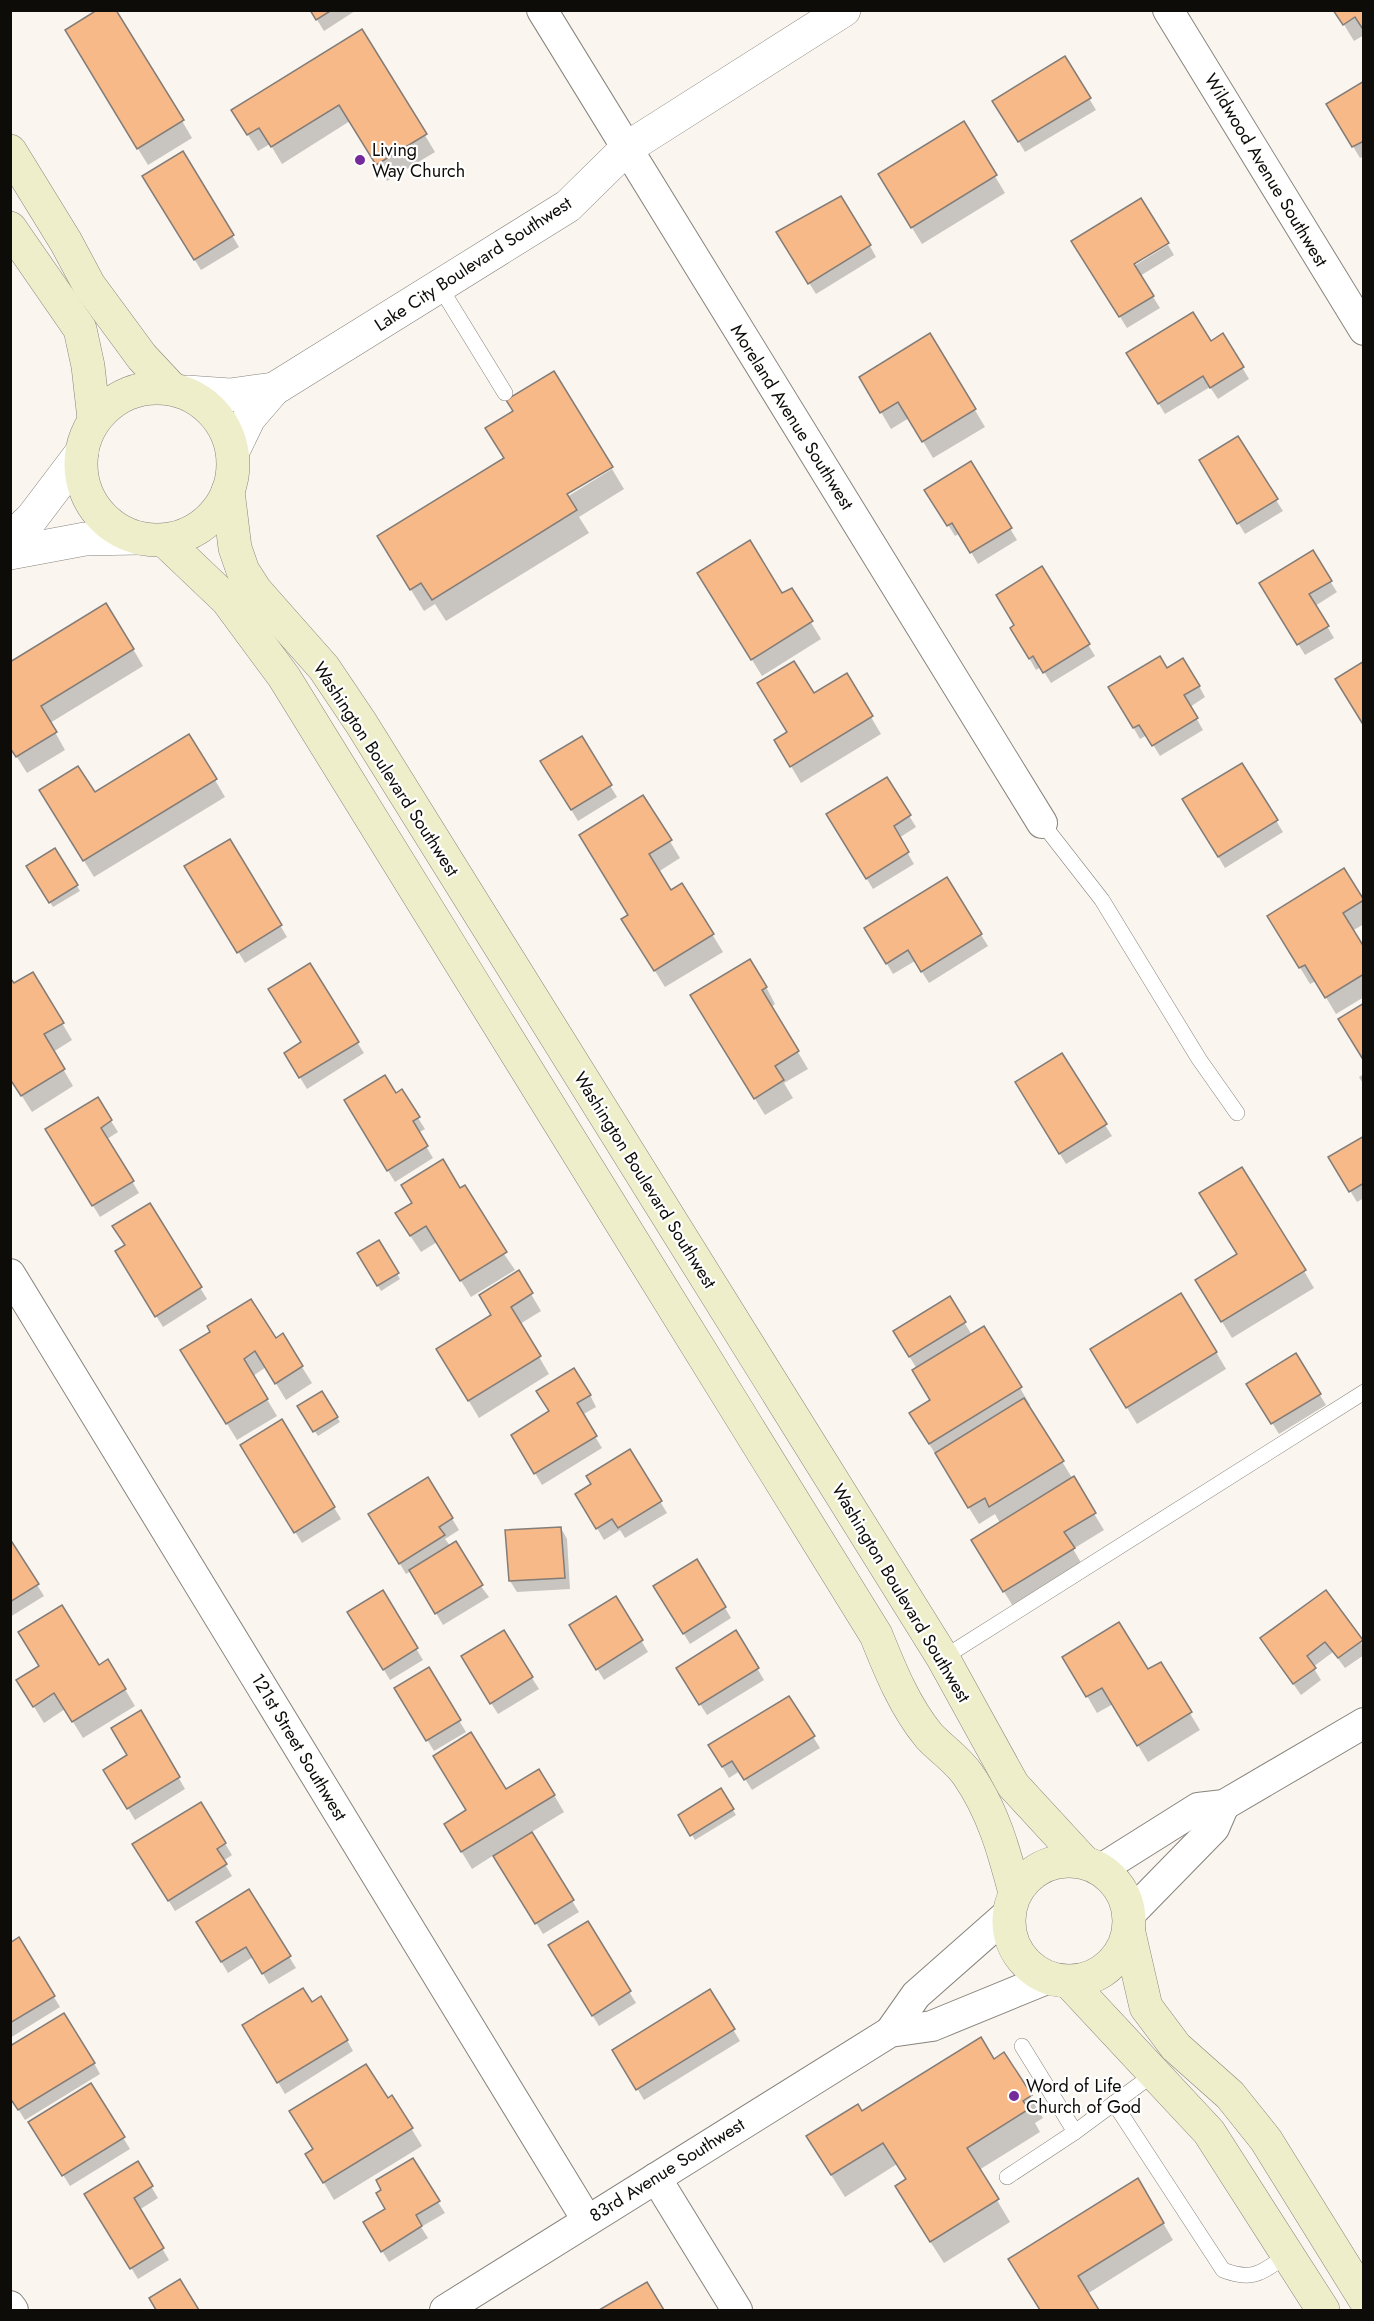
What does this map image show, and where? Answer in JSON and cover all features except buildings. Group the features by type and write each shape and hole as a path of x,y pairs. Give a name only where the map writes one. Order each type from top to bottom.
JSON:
{"main road":[{"path":"10,151 66,242 88,285 142,357 179,391 214,413 225,426 233,451 234,477 225,501 210,521 189,534 152,540 118,530 99,513 86,492 81,468 82,452 94,419 113,401 136,390 162,387 179,391"},
{"path":"10,228 80,329 88,366 94,419"},
{"name":"Washington Boulevard Southwest","path":"228,491 235,548 243,571 256,591 324,668 361,723 943,1658 1013,1785 1092,1866"},
{"name":"Washington Boulevard Southwest","path":"152,540 227,600 284,677 876,1635 893,1678 914,1714 929,1735 967,1773 999,1834 1012,1903"},
{"path":"1323,2310 1209,2132 1155,2073 1059,1980 1030,1968 1017,1953 1009,1933 1012,1903 1037,1869 1068,1860 1092,1866 1120,1889 1146,2007 1176,2047 1230,2095 1266,2140 1364,2298"},
{"path":"1059,1980 1089,1978 1108,1968 1121,1953 1129,1924"}],"street":[{"name":"Moreland Avenue Southwest","path":"542,10 1042,823"},
{"name":"Lake City Boulevard Southwest","path":"233,451 249,418 274,389 568,206 627,148 844,10"},
{"name":"Wildwood Avenue Southwest","path":"1168,10 1364,330"},
{"name":"Lake City Boulevard Southwest","path":"179,391 230,395 274,389"},
{"path":"10,539 32,518 82,452"},
{"path":"10,553 85,539 152,540"},
{"name":"121st Street Southwest","path":"10,1274 587,2220"},
{"path":"1092,1866 1198,1808 1224,1805 1364,1723"},
{"path":"1129,1924 1214,1828 1224,1805"},
{"name":"83rd Avenue Southwest","path":"445,2310 890,2032 916,1995 1012,1903"},
{"name":"83rd Avenue Southwest","path":"890,2032 932,2026 1059,1980"},
{"path":"656,2178 737,2310"},
{"path":"10,2306 13,2310"}],"lane":[{"path":"440,287 505,393"},
{"path":"1042,823 1102,900 1199,1059 1237,1113"},
{"path":"943,1658 1364,1392"},
{"path":"1022,2046 1075,2132"},
{"path":"1007,2177 1075,2132 1155,2073"},
{"path":"1114,2103 1223,2270 1239,2277 1255,2277 1287,2255"}],"place":[{"name":"Living Way Church","path":"360,160"},
{"name":"Word of Life Church of God","path":"1014,2096"}]}
